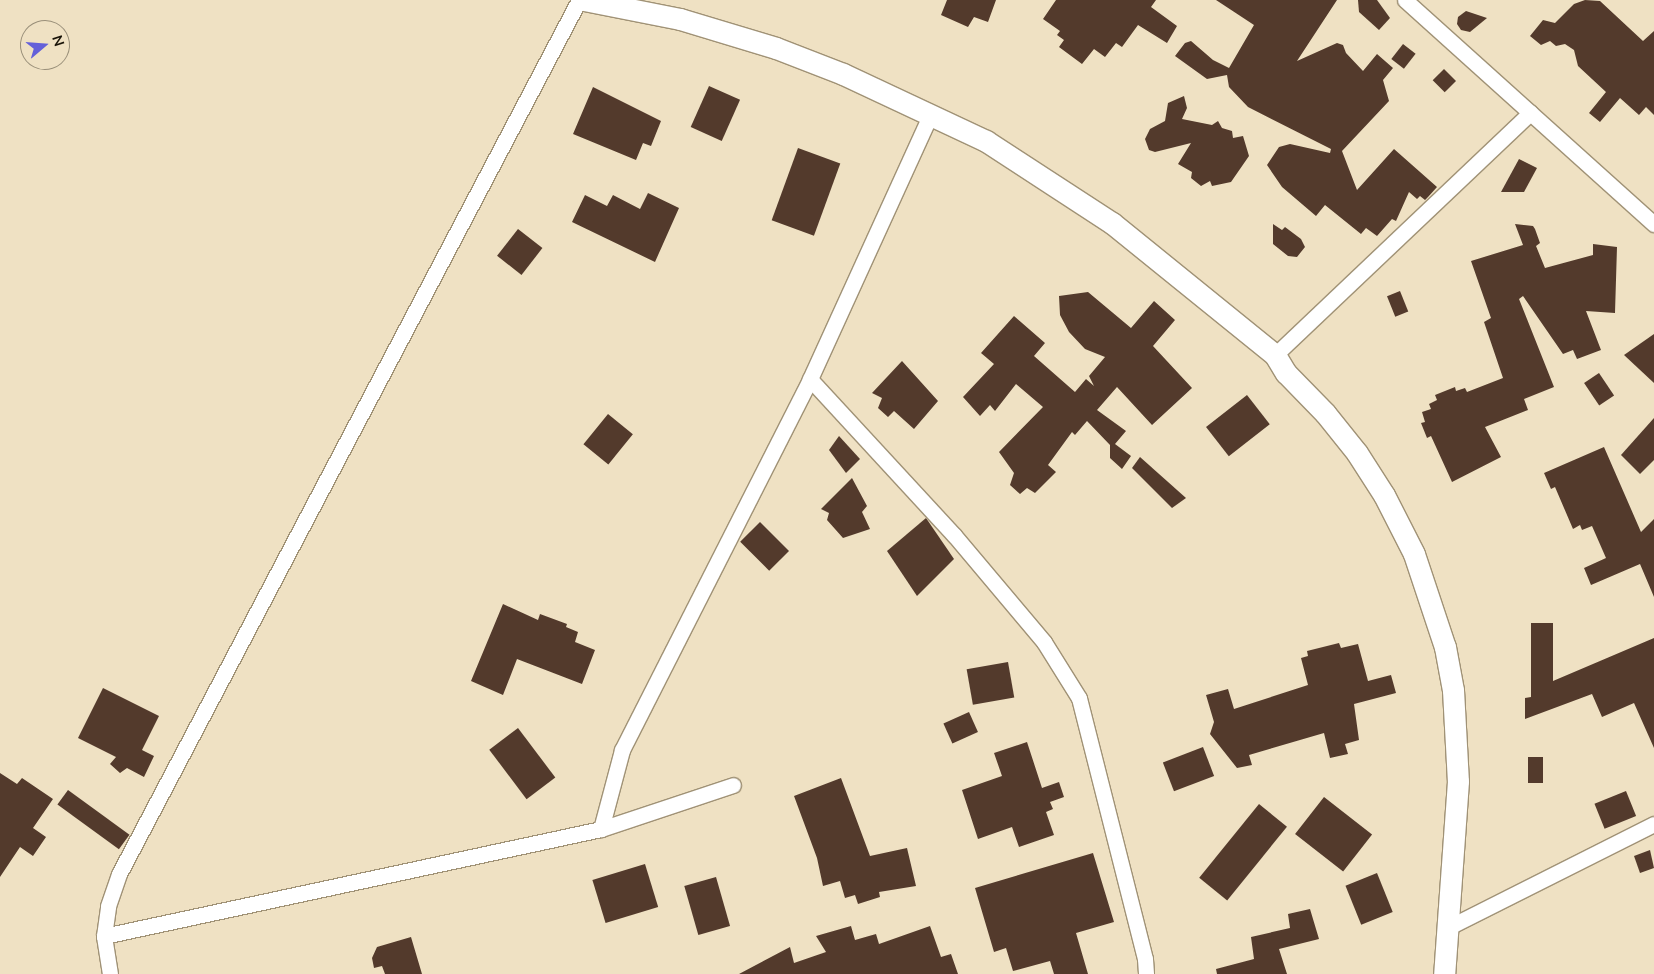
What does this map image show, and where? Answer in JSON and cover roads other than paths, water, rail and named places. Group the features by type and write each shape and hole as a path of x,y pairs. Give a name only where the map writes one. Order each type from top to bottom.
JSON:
{"main road":[{"path":"584,0 680,19 729,32 843,74 931,114 1016,158 1112,223 1275,355 1286,373 1325,413 1357,453 1384,495 1414,554 1437,621 1453,690 1456,739 1456,820 1444,974"}],"street":[{"path":"110,974 104,936 108,906 119,874 580,0"},
{"path":"1405,0 1654,224"},
{"path":"1275,355 1530,113"},
{"path":"601,829 622,750 810,379 931,114"},
{"path":"810,379 954,535 1044,642 1079,698 1145,959 1146,974"},
{"path":"104,936 601,829 733,785"},
{"path":"1449,927 1654,824"}]}
